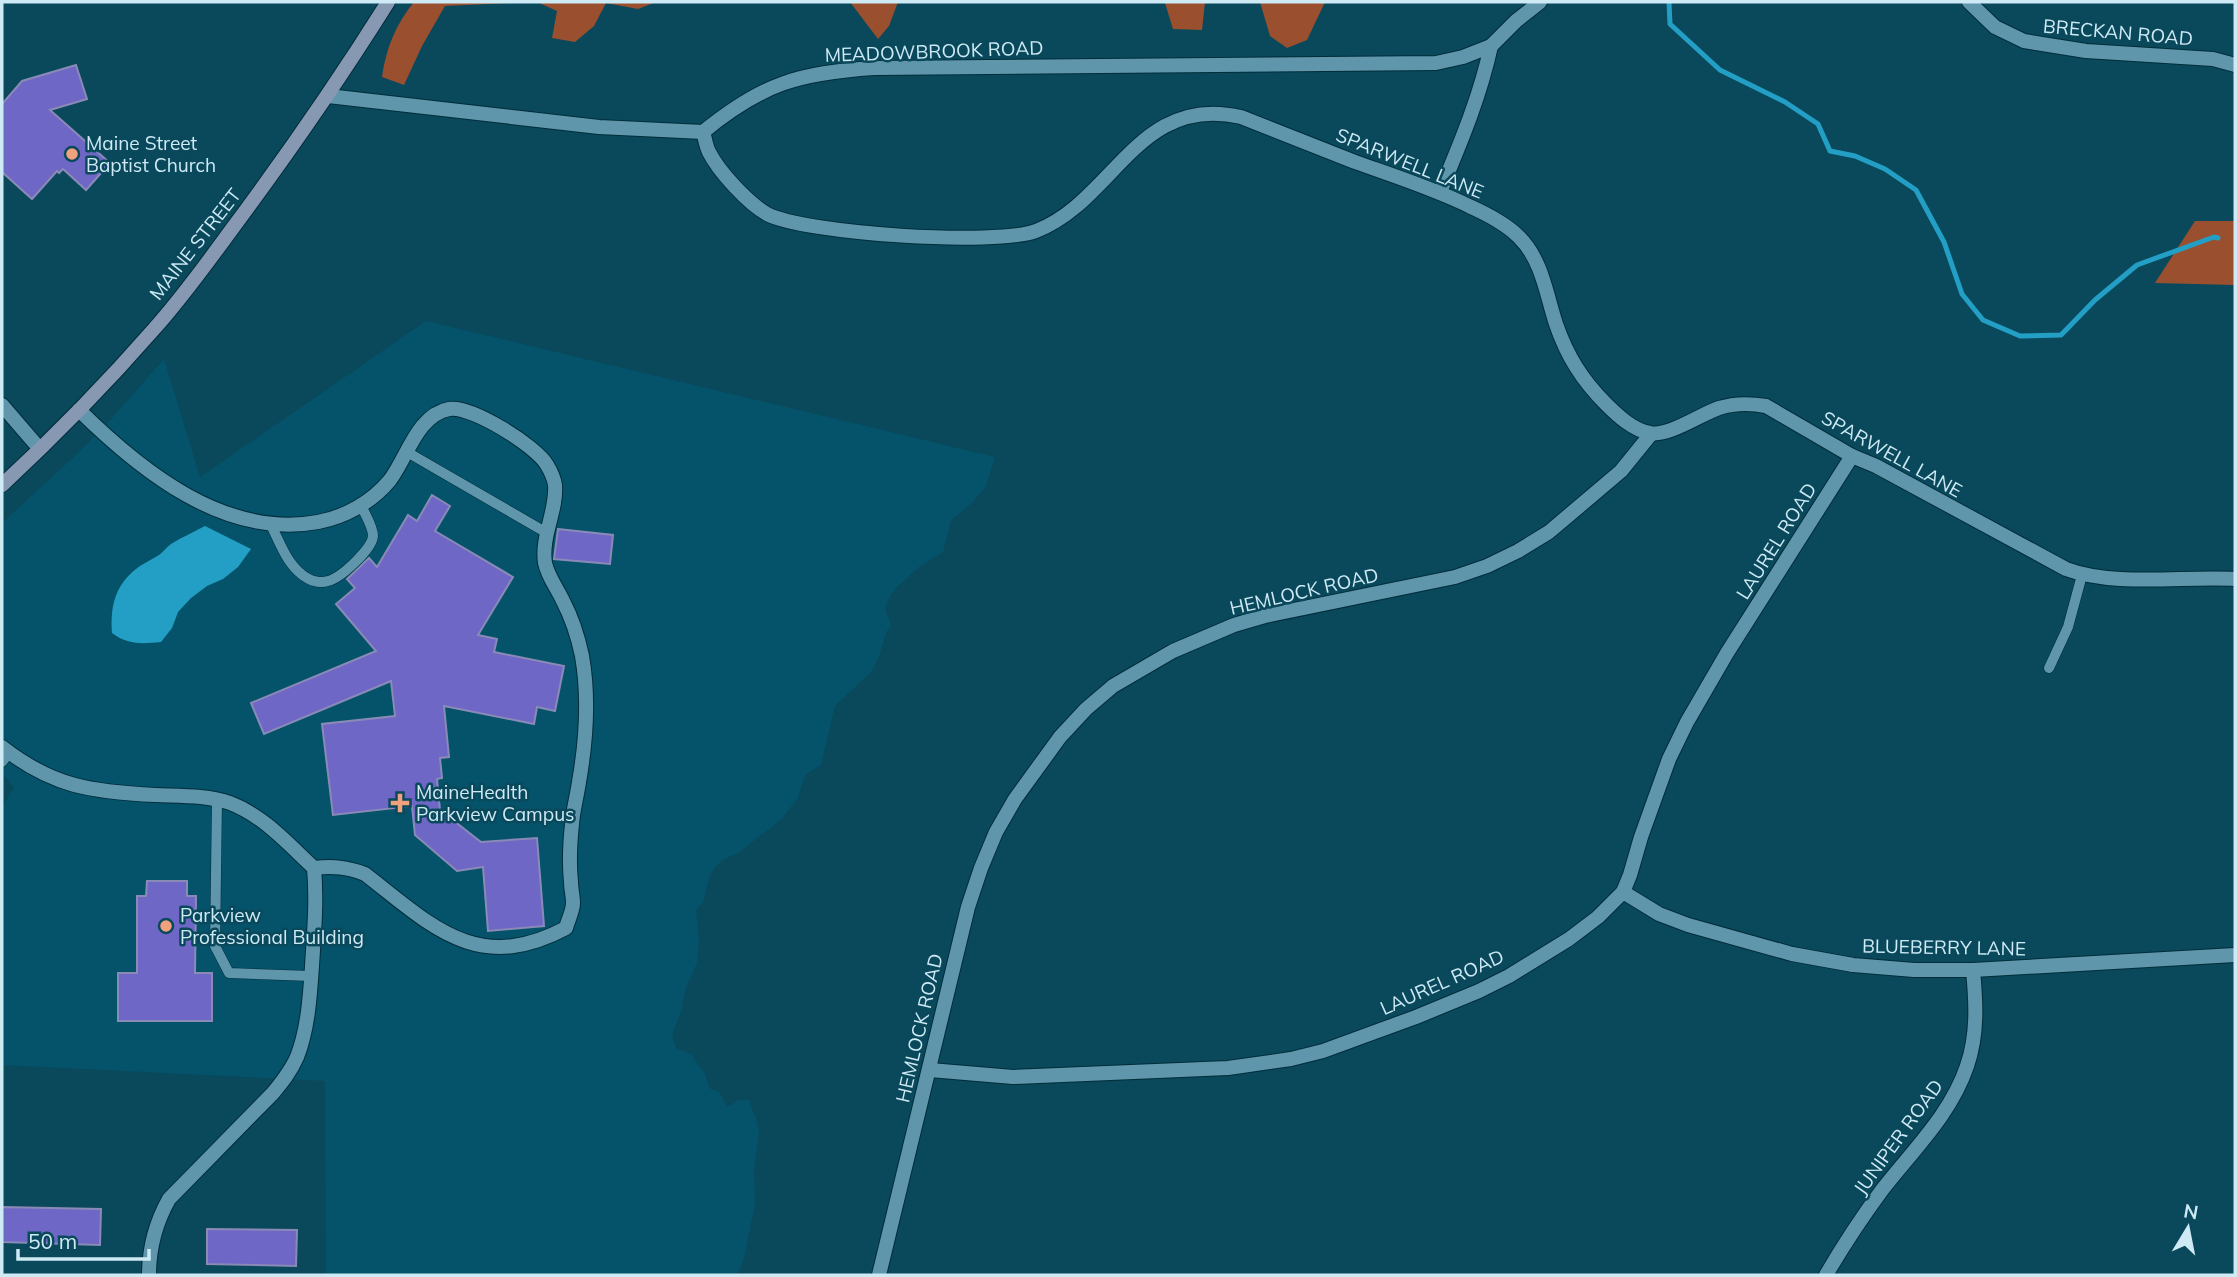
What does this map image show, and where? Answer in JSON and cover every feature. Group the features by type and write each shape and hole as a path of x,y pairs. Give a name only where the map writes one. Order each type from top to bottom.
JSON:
{"street":[{"name":"MAINE STREET","path":"2,485 79,410 155,328 203,268 274,174 388,2"},
{"name":"MEADOWBROOK ROAD","path":"703,132 768,88 796,78 830,71 1436,63 1463,57 1491,46 1540,2"},
{"name":"BRECKAN ROAD","path":"1969,2 1995,27 2024,41 2086,51 2213,59 2235,65"},
{"path":"1440,192 1466,130 1484,78 1491,46"},
{"path":"328,96 599,127 703,132"},
{"name":"SPARWELL LANE","path":"703,132 709,152 719,167 747,198 765,213 779,219 808,226 900,234 996,238 1036,231 1065,215 1146,138 1176,121 1209,113 1241,117 1440,192 1491,216 1519,237 1540,268 1556,324 1578,372 1587,385 1621,419 1651,434 1674,429 1716,409 1750,403 1766,407 1852,456 2082,575 2128,579 2235,579"},
{"path":"2,405 40,448"},
{"path":"79,410 133,458 186,494 242,519 271,525 301,525 332,519 361,505 389,482 419,431 432,416 449,409 466,411 495,424 535,452 547,464 555,483 554,504 544,545 546,566 570,616 584,674 584,738 572,821 570,863 573,905 566,928 549,937 516,946 468,943 438,930 365,874 336,866 314,868"},
{"name":"HEMLOCK ROAD","path":"879,1275 968,908 981,868 996,832 1060,737 1086,709 1113,686 1142,667 1223,629 1265,617 1455,577 1518,551 1549,532 1621,471 1651,434"},
{"name":"LAUREL ROAD","path":"930,1070 1013,1077 1228,1068 1291,1059 1323,1051 1416,1017 1509,976 1569,939 1598,917 1623,892 1670,759 1687,722 1727,653 1852,456"},
{"path":"4,754 65,783 95,790 217,800 243,809 258,817 314,868 316,911 311,976 303,1038 296,1059 273,1093 169,1199 153,1235 149,1275"},
{"name":"BLUEBERRY LANE","path":"1623,892 1659,914 1688,925 1792,954 1853,965 1914,970 1973,970 2235,956"},
{"name":"JUNIPER ROAD","path":"1826,1275 1882,1190 1941,1116 1961,1083 1968,1064 1975,1025 1973,970"}],"lane":[{"path":"407,452 547,533"},
{"path":"271,525 291,565 309,580 332,581 352,565 369,547 373,538 372,529 361,505"},
{"path":"2049,668 2068,627 2082,575"},
{"path":"217,800 215,946 229,973 311,976"}],"shaded area":[{"path":"414,2 534,2 445,6 404,85 382,77 393,37"},
{"path":"537,2 656,2 638,9 606,3 594,26 575,42 552,38 557,11"},
{"path":"850,2 898,2 889,26 878,39"},
{"path":"1160,2 1205,2 1202,30 1173,29 1165,3"},
{"path":"1260,2 1325,2 1307,40 1287,48 1270,36"},
{"path":"2195,221 2235,221 2235,285 2155,283"},
{"name":"MaineHealth Parkview Campus","path":"426,321 995,457 986,486 971,504 951,520 943,552 919,567 889,598 885,608 891,625 879,656 872,671 835,706 821,765 805,775 798,798 782,819 714,868 704,900 696,911 699,941 697,963 686,987 672,1035 676,1048 691,1054 705,1074 709,1088 719,1092 727,1106 738,1100 749,1100 759,1131 754,1169 755,1204 744,1258 737,1275 326,1275 325,1081 2,1065 2,807 14,787 2,773 2,523 79,452 164,359 200,477"},
{"path":"205,526 251,549 238,567 191,598 178,612 172,628 161,642 135,643 112,633 116,595 125,580 171,544"}],"building":[{"path":"76,65 87,99 50,110 110,163 86,190 63,169 59,173 57,171 32,199 2,172 2,104 22,81"},
{"name":"MaineHealth Parkview Campus","path":"432,495 450,506 435,531 513,577 478,635 497,639 494,652 564,666 555,711 537,707 534,724 444,706 449,757 440,758 442,778 437,779 440,810 481,842 537,838 544,926 488,931 483,867 457,871 415,835 412,806 333,815 322,724 395,716 391,681 264,734 251,703 376,651 336,604 355,588 347,579 369,558 377,567 408,515 417,521"},
{"path":"558,529 613,535 610,564 554,559"},
{"name":"Parkview Professional Building","path":"147,881 187,881 187,896 196,896 195,973 212,973 212,1021 118,1021 118,973 137,973 137,896 146,896"},
{"path":"2,1207 101,1209 100,1245 2,1242"},
{"path":"207,1229 297,1230 296,1266 207,1264"}],"waterway":[{"path":"1669,2 1670,24 1720,70 1785,102 1818,124 1830,151 1855,156 1885,169 1916,190 1944,242 1962,294 1983,320 2020,336 2061,335 2095,300 2137,265 2214,237 2218,238"}],"place":[{"name":"Maine Street Baptist Church","path":"72,154"},
{"name":"MaineHealth Parkview Campus","path":"400,803"},
{"name":"Parkview Professional Building","path":"166,926"}]}
